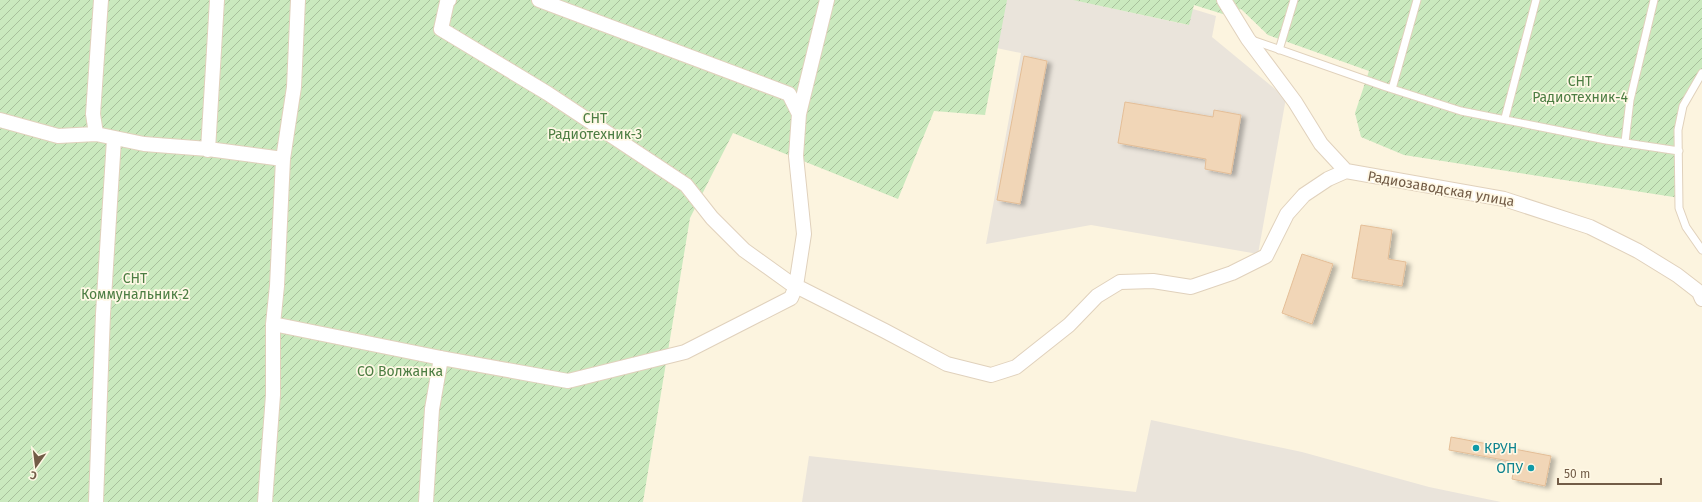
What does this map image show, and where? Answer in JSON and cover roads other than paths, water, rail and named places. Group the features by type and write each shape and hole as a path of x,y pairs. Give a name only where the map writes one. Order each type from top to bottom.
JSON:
{"street":[{"path":"96,134 93,114 101,0"},
{"path":"208,150 216,0"},
{"path":"266,502 274,395 272,324 277,286 282,159 294,87 298,0"},
{"path":"449,0 447,2 441,29 547,93 686,185 712,218 744,250 796,286 947,364 991,375 1016,366 1069,325 1097,296 1120,282 1153,281 1191,287 1232,273 1266,256 1287,214 1304,195 1328,179 1346,171 1321,144 1295,102 1248,39 1224,0"},
{"path":"538,0 790,94 799,114"},
{"path":"272,324 441,358 568,381 685,352 791,298 796,286 804,234 796,156 799,114 824,1"},
{"path":"0,120 58,136 96,134 114,139 144,144 282,159"},
{"path":"96,502 103,314 114,139"},
{"name":"Радиозаводская улица","path":"1346,171 1504,199 1590,227 1651,259 1699,292 1702,299"},
{"path":"426,502 432,409 441,358"}],"lane":[{"path":"1279,50 1294,0"},
{"path":"1392,89 1417,0"},
{"path":"1504,118 1536,0"},
{"path":"1625,142 1630,100 1654,0"},
{"path":"1248,39 1392,89 1461,111 1679,151"},
{"path":"1702,73 1683,106 1678,130 1679,208 1686,227 1702,250"}],"place":[{"name":"КРУН","path":"1476,448"},
{"name":"ОПУ","path":"1531,468"}],"park label":[{"name":"СНТ Радиотехник-4","path":"1580,90"},
{"name":"СНТ Радиотехник-3","path":"595,126"},
{"name":"СНТ Коммунальник-2","path":"135,286"},
{"name":"СО Волжанка","path":"400,371"}]}
